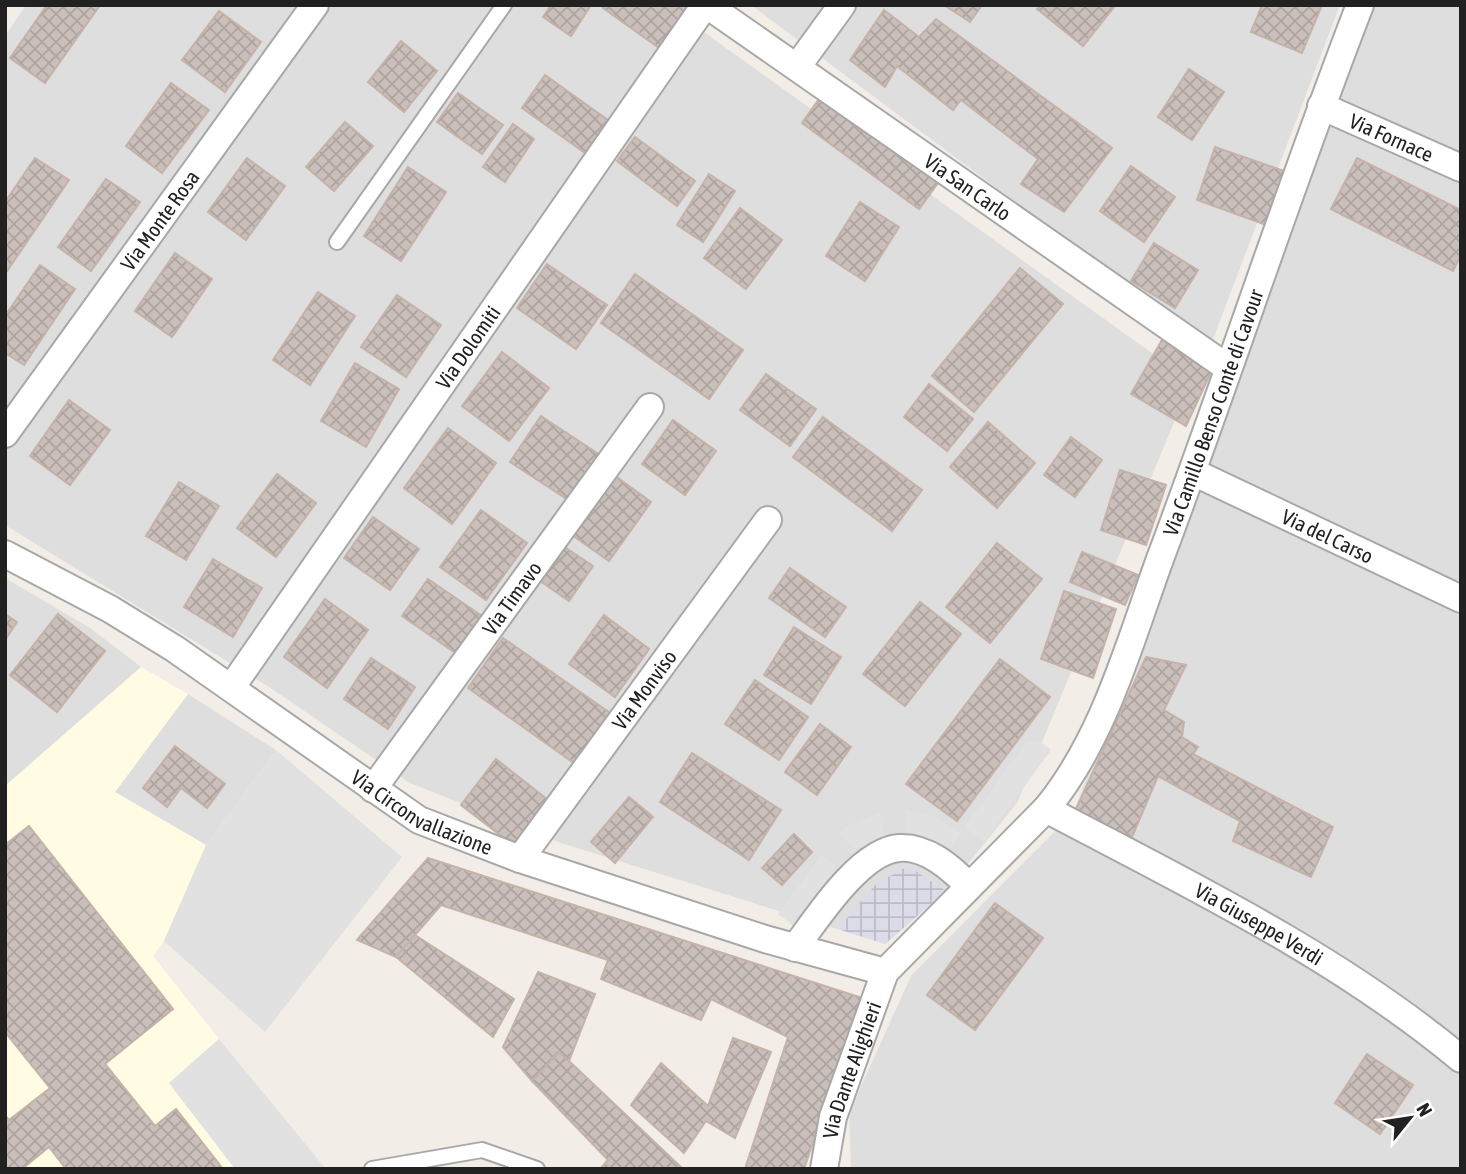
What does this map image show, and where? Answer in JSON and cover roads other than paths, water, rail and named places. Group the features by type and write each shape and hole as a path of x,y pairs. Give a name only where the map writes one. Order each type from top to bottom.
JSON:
{"street":[{"name":"Via Monte Rosa","path":"5,433 315,5"},
{"name":"Via San Carlo","path":"706,5 1228,369"},
{"name":"Via Dolomiti","path":"231,688 706,5"},
{"path":"797,67 842,5"},
{"name":"Via Camillo Benso Conte di Cavour","path":"886,972 1046,808 1067,783 1092,737 1193,471 1321,106 1360,5"},
{"name":"Via Fornace","path":"1321,106 1461,168"},
{"name":"Via Timavo","path":"373,789 650,407"},
{"name":"Via del Carso","path":"1193,471 1461,599"},
{"name":"Via Monviso","path":"520,859 768,520"},
{"name":"Via Circonvallazione","path":"5,554 110,610 175,649 419,820 520,859 795,948 886,972"},
{"name":"Via Giuseppe Verdi","path":"1046,808 1312,954 1458,1051"},
{"path":"795,948 862,864 898,848 927,853 969,886"},
{"name":"Via Dante Alighieri","path":"824,1169 833,1117 886,972"}],"lane":[{"path":"337,242 504,5"},
{"path":"372,1169 482,1150 537,1169"}]}
